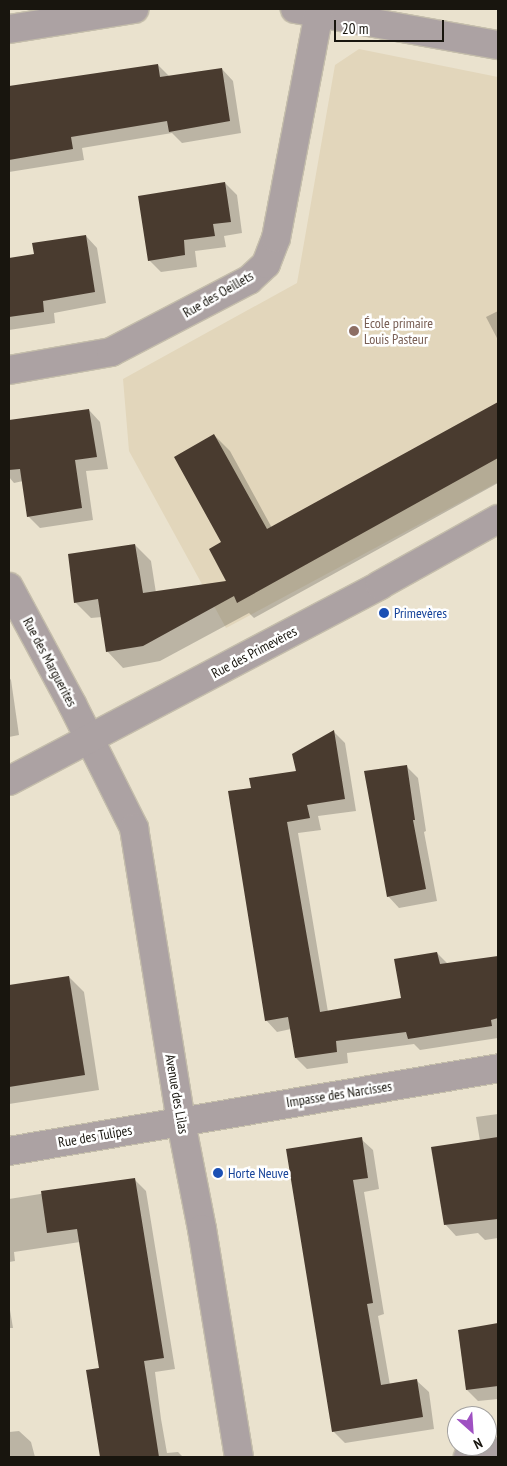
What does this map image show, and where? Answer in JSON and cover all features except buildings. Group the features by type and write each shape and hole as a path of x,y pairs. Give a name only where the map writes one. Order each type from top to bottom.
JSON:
{"street":[{"path":"9,29 134,9"},
{"path":"307,10 498,45"},
{"name":"Rue des Oeillets","path":"9,370 111,352 249,280 266,264 276,238 307,10"},
{"name":"Rue des Primevères","path":"9,781 380,585 498,519"},
{"name":"Rue des Marguerites","path":"9,587 90,739"},
{"name":"Avenue des Lilas","path":"90,739 134,828 181,1122 202,1229 239,1457"},
{"name":"Impasse des Narcisses","path":"181,1122 498,1068"},
{"name":"Rue des Tulipes","path":"9,1151 181,1122"},
{"path":"468,1457 498,1452"}],"shaded area":[{"name":"École primaire Louis Pasteur","path":"359,49 498,77 498,482 226,628 129,451 123,379 297,283 335,65"}],"place":[{"name":"École primaire Louis Pasteur","path":"354,331"},
{"name":"Primevères","path":"384,613"},
{"name":"Horte Neuve","path":"218,1173"}]}
